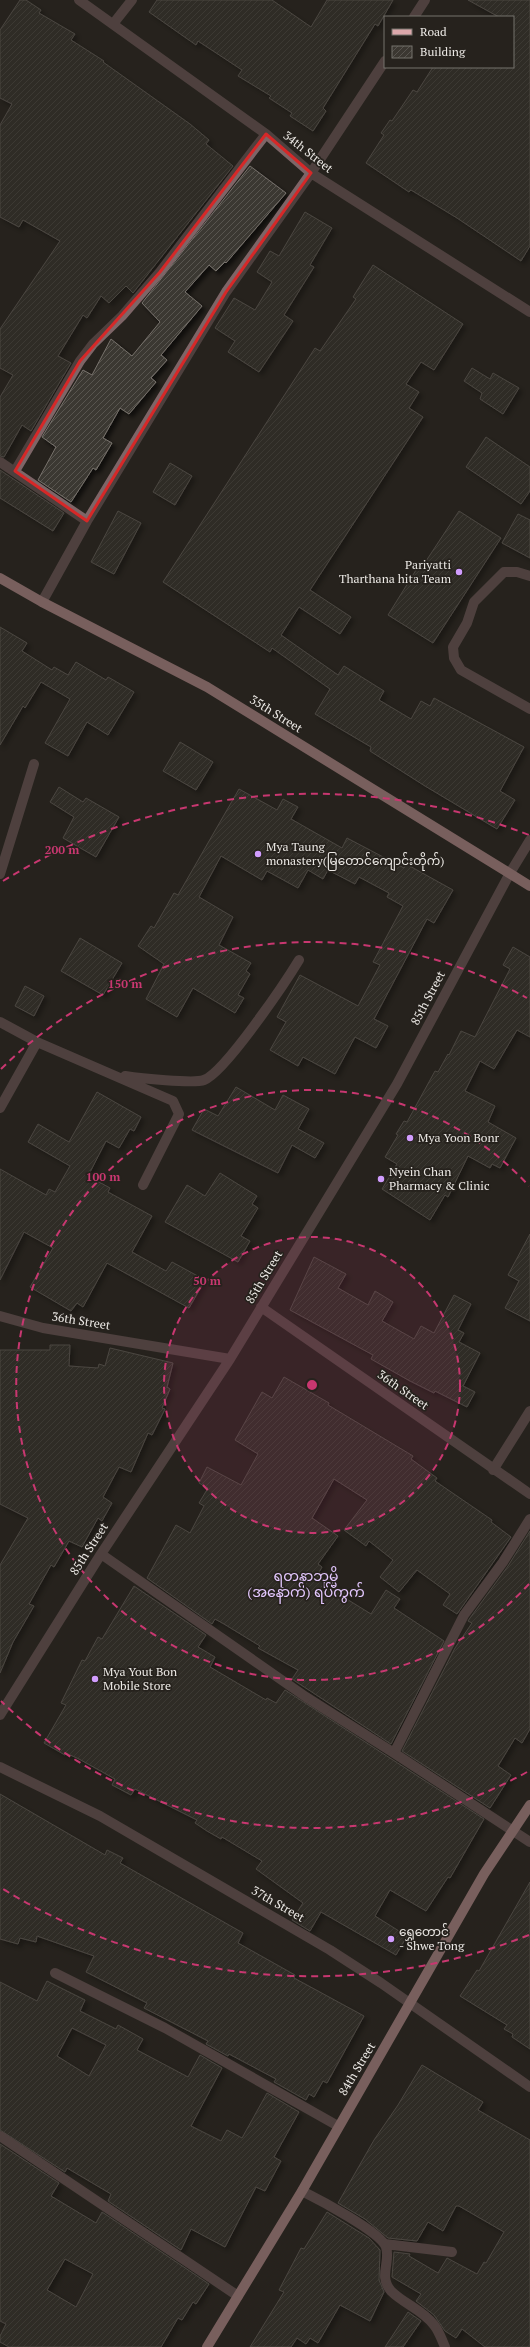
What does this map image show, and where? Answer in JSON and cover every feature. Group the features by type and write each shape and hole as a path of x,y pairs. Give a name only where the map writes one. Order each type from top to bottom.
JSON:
{"main road":[{"name":"35th Street","path":"0,578 42,602 207,687 530,886"},
{"name":"84th Street","path":"207,2347 302,2191 338,2126 412,2004 481,1881 530,1805"}],"street":[{"name":"34th Street","path":"79,0 266,134 311,173 530,312"},
{"path":"113,24 132,0"},
{"path":"415,16 425,0"},
{"path":"42,602 87,521 226,292 311,173 384,63"},
{"path":"15,471 89,350 122,316 160,272 266,134"},
{"path":"0,462 87,521"},
{"path":"530,576 517,572 504,572 474,602 467,623 453,647 454,658 461,670 530,709"},
{"path":"0,874 34,764"},
{"name":"85th Street","path":"0,1715 101,1554 230,1358 397,1084 510,873 530,840"},
{"path":"80,1061 118,1075 146,1079 203,1081 220,1069 281,990 299,960"},
{"path":"0,1022 37,1042 173,1101 179,1114 143,1186"},
{"path":"0,1108 37,1042"},
{"name":"36th Street","path":"261,1307 493,1470 530,1494"},
{"name":"36th Street","path":"0,1316 43,1328 230,1358"},
{"path":"493,1470 530,1411"},
{"path":"394,1753 464,1615 503,1562 530,1519"},
{"path":"101,1554 306,1697 530,1842"},
{"name":"37th Street","path":"0,1767 100,1816 330,1950 412,2004 530,2087"},
{"path":"55,1973 165,2028 338,2126"},
{"path":"0,2136 238,2296"},
{"path":"302,2191 339,2211 374,2234 384,2244 386,2248 384,2274 388,2286 397,2296 435,2325 445,2347"},
{"path":"384,2244 452,2252"}],"highlighted area":[{"path":"266,134 311,173 226,292 87,521 15,471 80,361 160,272"}],"building":[{"path":"20,0 26,0 41,10 39,13 75,34 71,40 104,61 103,62 190,124 209,140 206,144 233,166 133,293 126,286 109,303 101,296 87,318 83,315 58,356 71,363 31,431 22,425 4,457 0,456 0,397 13,375 0,368 0,329 60,241 23,220 19,227 0,217 0,125 12,104 0,98 0,30"},
{"path":"157,0 272,0 311,27 327,0 393,0 378,26 375,24 323,108 326,111 313,131 290,116 292,113 269,98 271,96 238,76 242,70 198,41 196,45 149,12"},
{"path":"468,0 530,0 530,246 521,261 457,218 411,190 409,192 366,163 384,135 381,133 390,120 392,121 413,90 417,92 432,68 514,68 514,16 497,16"},
{"path":"250,166 286,193 226,263 225,262 216,271 209,265 185,292 202,306 161,355 167,360 151,378 156,382 129,414 120,408 103,438 112,443 96,470 93,468 71,502 38,480 56,447 42,437 83,370 92,375 111,339 132,356 160,322 142,303"},
{"path":"305,212 332,228 310,265 314,267 284,315 293,321 259,372 228,352 235,341 215,328 234,298 255,310 272,282 257,272 270,251 279,256"},
{"path":"373,265 463,324 434,370 421,362 406,384 419,392 409,408 423,417 310,590 351,617 340,634 299,607 281,635 338,675 344,666 384,691 379,700 411,719 421,701 430,706 434,698 524,747 500,791 515,800 497,829 425,786 370,751 371,747 315,714 330,689 272,648 270,652 163,582 315,348 320,351 356,299 353,297"},
{"path":"472,368 490,379 493,373 519,388 503,414 480,399 482,393 464,381"},
{"path":"486,437 530,467 530,491 521,504 466,467"},
{"path":"170,463 192,476 175,505 153,492"},
{"path":"0,470 64,513 53,531 0,498"},
{"path":"118,511 141,523 114,574 91,562"},
{"path":"459,511 501,538 433,643 388,615 421,562 424,564"},
{"path":"518,514 530,520 530,558 502,543"},
{"path":"0,627 27,643 22,651 52,670 54,667 68,675 76,662 106,680 108,677 134,692 108,735 87,722 68,756 45,743 70,699 41,682 25,708 23,706 0,745"},
{"path":"180,742 213,762 196,790 163,771"},
{"path":"59,787 83,802 86,798 119,817 96,857 63,838 74,817 50,802"},
{"path":"239,789 277,810 283,799 298,807 291,819 342,848 347,838 404,868 406,864 453,890 434,923 427,919 374,1019 388,1026 376,1048 355,1037 335,1074 303,1057 298,1066 270,1050 286,1022 277,1017 300,975 358,1006 380,965 373,962 403,906 387,897 389,893 359,877 355,884 328,870 323,879 308,870 298,888 267,871 262,880 221,856 199,897 233,917 219,945 251,963 246,971 250,974 238,995 244,998 235,1013 193,988 177,1017 146,999 164,964 138,946 151,926 154,928 174,893 178,895"},
{"path":"80,938 122,963 103,995 61,971"},
{"path":"513,947 530,957 530,1037 517,1030 494,1069 480,1061 465,1091 495,1106 488,1122 516,1138 500,1168 492,1164 490,1168 468,1156 448,1197 445,1195 430,1220 382,1189 397,1164 385,1157 398,1135 396,1134 404,1121 407,1122 435,1071 438,1072 448,1054 449,1055 461,1031 475,1037 510,969 503,965"},
{"path":"25,986 44,996 34,1016 15,1006"},
{"path":"236,1087 275,1110 283,1095 309,1109 298,1129 324,1143 315,1158 292,1145 278,1173 192,1130 204,1109 218,1116"},
{"path":"97,1092 141,1117 134,1131 130,1129 119,1148 106,1141 88,1176 110,1188 108,1192 152,1216 132,1252 166,1271 172,1262 205,1280 189,1308 107,1263 83,1307 77,1303 71,1311 30,1287 53,1248 24,1232 0,1280 0,1169 46,1195 49,1189 55,1192 70,1166 28,1142 38,1124 69,1142"},
{"path":"220,1173 257,1196 252,1204 258,1208 241,1236 250,1241 238,1262 165,1222 187,1185 205,1196"},
{"path":"530,1234 530,1321 505,1308 519,1281 508,1275"},
{"path":"314,1257 346,1274 338,1288 368,1305 375,1291 393,1302 382,1321 414,1339 421,1326 434,1333 454,1295 471,1304 458,1330 464,1333 459,1342 480,1353 463,1386 475,1392 467,1407 435,1391 434,1393 410,1381 371,1359 373,1355 290,1310"},
{"path":"50,1345 70,1345 69,1366 98,1368 99,1364 105,1366 110,1348 173,1363 167,1387 170,1389 162,1408 165,1409 152,1435 148,1433 131,1472 119,1467 103,1497 112,1503 102,1521 98,1518 82,1547 69,1541 54,1567 51,1565 29,1604 34,1606 13,1642 0,1673 0,1565 28,1518 0,1504 0,1350 50,1350"},
{"path":"284,1377 329,1403 328,1405 413,1456 411,1459 437,1478 435,1481 492,1520 491,1522 511,1537 457,1614 443,1605 450,1594 417,1570 399,1592 380,1577 393,1560 369,1541 366,1546 344,1530 367,1500 334,1479 312,1518 338,1536 318,1564 322,1567 317,1576 348,1594 345,1598 371,1614 386,1590 400,1599 394,1608 444,1641 391,1744 292,1679 298,1670 258,1648 260,1646 215,1619 212,1624 147,1578 176,1525 190,1533 204,1506 199,1503 208,1488 199,1483 207,1467 241,1485 258,1454 235,1440 262,1392 272,1398"},
{"path":"530,1531 530,1729 522,1743 515,1738 498,1766 511,1775 490,1808 402,1751 455,1648 472,1623 468,1621 508,1566"},
{"path":"134,1586 206,1635 198,1647 215,1657 210,1667 266,1700 267,1698 276,1703 285,1690 484,1819 450,1878 448,1877 426,1911 390,1890 375,1916 407,1936 396,1955 321,1912 310,1931 292,1920 303,1903 256,1869 262,1861 222,1837 221,1839 207,1831 195,1823 197,1820 135,1789 131,1795 112,1785 115,1779 79,1759 66,1753 65,1755 44,1743 66,1705 61,1703 82,1660 85,1661 98,1637 102,1639"},
{"path":"0,1794 105,1855 107,1850 123,1858 120,1863 243,1933 238,1943 295,1975 294,1978 364,2016 327,2083 323,2081 314,2097 309,2094 306,2100 274,2082 276,2079 229,2054 228,2056 206,2044 208,2041 144,2008 147,2003 86,1972 94,1956 37,1936 36,1942 20,1938 18,1944 0,1939"},
{"path":"530,1882 530,2049 512,2037 513,2034 504,2029 507,2025 460,1996 477,1970 479,1971"},
{"path":"47,1981 85,2000 80,2011 116,2029 118,2025 143,2039 137,2050 188,2077 200,2055 222,2068 191,2126 221,2141 227,2130 242,2138 267,2093 299,2112 274,2157 281,2161 265,2191 256,2187 225,2247 191,2229 181,2250 108,2201 111,2194 67,2168 65,2172 0,2130 0,1982 37,2001","holes":["72,2028 106,2045 89,2076 57,2056"]},
{"path":"422,2065 483,2102 478,2110 530,2140 530,2347 485,2347 462,2329 456,2338 445,2331 434,2315 416,2301 421,2294 392,2277 394,2252 410,2254 409,2256 438,2273 447,2258 477,2274 484,2262 486,2263 504,2232 459,2206 456,2206 443,2231 428,2222 417,2241 388,2238 365,2219 338,2203 374,2140 398,2105"},
{"path":"0,2144 59,2183 51,2196 96,2223 102,2212 209,2284 196,2304 193,2302 182,2320 178,2318 161,2347 9,2347 0,2342 0,2336 6,2324 0,2321","holes":["65,2259 93,2274 76,2307 47,2290"]},
{"path":"327,2212 369,2238 380,2250 379,2280 384,2292 370,2321 340,2305 318,2343 310,2338 306,2344 297,2338 291,2347 250,2347 284,2292 279,2290 301,2248 304,2249"},
{"path":"408,2312 421,2321 403,2347 385,2347"}],"place":[{"name":"Pariyatti Tharthana hita Team","path":"459,572"},
{"name":"Mya Taung monastery(မြတောင်ကျောင်းတိုက်)","path":"258,854"},
{"name":"Mya Yoon Bonr","path":"410,1138"},
{"name":"Nyein Chan Pharmacy & Clinic","path":"381,1179"},
{"name":"Mya Yout Bon Mobile Store","path":"95,1679"},
{"name":"ရွှေတောင် - Shwe Tong","path":"391,1939"}],"district":[{"name":"ရတနာဘုမ္မိ (အနောက်) ရပ်ကွက်","path":"306,1584"}]}
